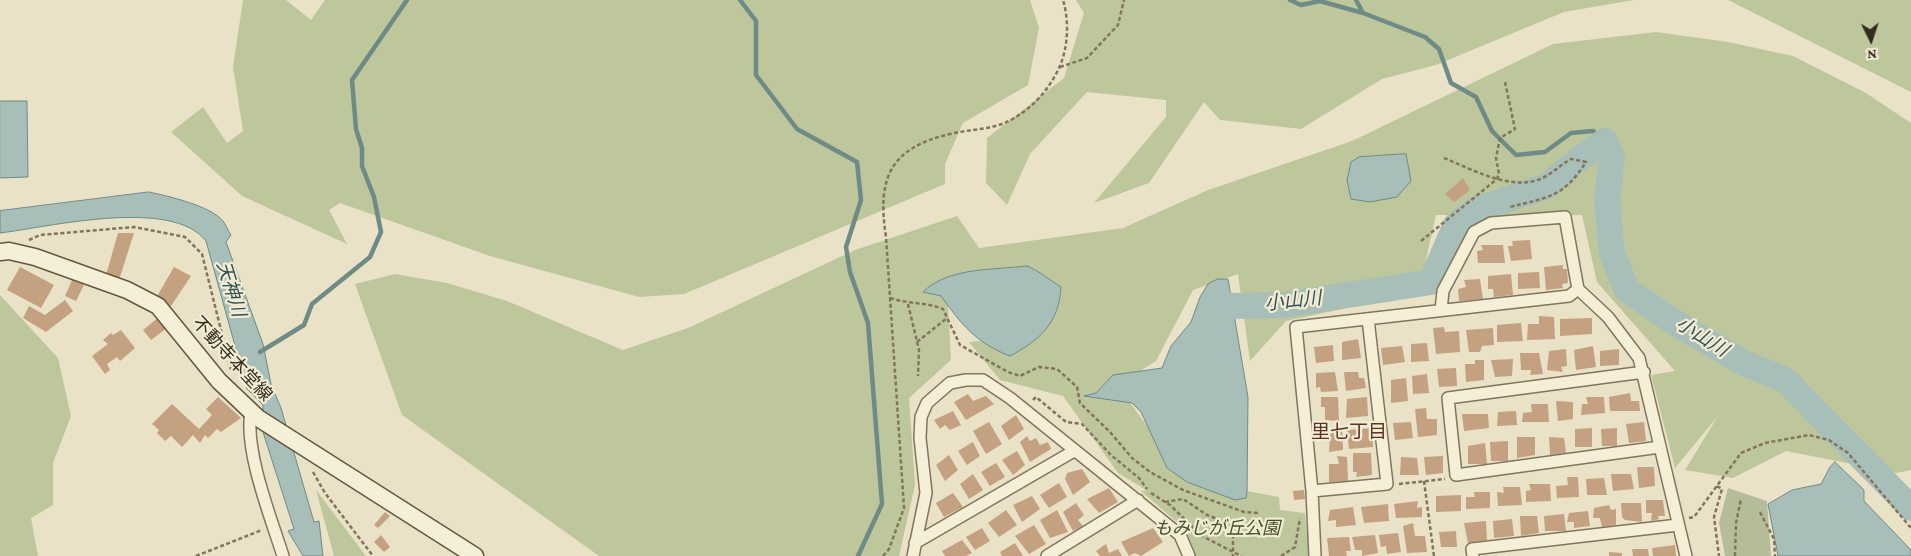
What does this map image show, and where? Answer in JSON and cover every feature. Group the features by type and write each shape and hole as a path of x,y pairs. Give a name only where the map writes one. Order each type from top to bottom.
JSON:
{"main road":[{"name":"不動寺本堂線","path":"5,251 35,257 127,290 158,306 232,394 254,415 475,556"}],"street":[{"path":"1440,310 1443,291 1474,232 1491,223 1566,217 1578,289 1608,317 1631,345 1639,358 1644,372 1686,556"},
{"path":"1315,556 1312,491 1296,327 1569,296 1578,289"},
{"path":"1312,491 1387,484 1368,319"},
{"path":"1644,372 1448,398 1456,475 1660,447"},
{"path":"913,556 926,493 920,438 921,417 927,403 950,383 966,380 983,380 1023,408 1180,535 1189,556"},
{"path":"254,415 248,427 253,452 283,556"},
{"path":"915,544 1074,451"},
{"path":"1047,556 1138,500"},
{"path":"1473,556 1472,549 1678,523"}],"path":[{"path":"883,556 889,549 904,508 882,208 884,190 894,166 904,153 923,143 950,134 990,128 1008,122 1027,110 1047,90 1060,67 1064,52 1067,11 1064,0"},
{"path":"1060,67 1088,58 1118,25 1124,0"},
{"path":"1421,241 1497,179 1499,174 1496,158 1500,138 1515,129 1505,82"},
{"path":"1444,158 1497,179 1519,183 1548,176 1571,159 1586,162 1565,188 1549,198 1506,208"},
{"path":"5,251 40,234 134,226 184,237 202,254 233,377 232,394"},
{"path":"890,298 908,304 931,304 943,309 960,345 1008,372 1020,376 1039,368 1057,369 1078,387 1080,403 1110,432 1132,458 1150,472 1183,490 1244,512 1259,513"},
{"path":"908,304 916,342 920,350 918,376"},
{"path":"916,342 947,318"},
{"path":"1023,408 1036,397 1066,422 1082,424 1111,455 1139,478 1143,486 1151,494 1165,502 1202,536 1232,554 1240,556"},
{"path":"1678,523 1694,517 1741,453 1765,443 1809,435 1830,440 1848,453 1911,528"},
{"path":"312,451 313,472 325,493 373,556"},
{"path":"1387,484 1451,478 1456,475"},
{"path":"1424,481 1434,556"},
{"path":"1717,486 1722,489 1714,517 1719,556"},
{"path":"1165,502 1183,499 1208,515 1233,525 1232,554"},
{"path":"1735,556 1736,523 1741,499"},
{"path":"1760,512 1774,539 1775,556"},
{"path":"1281,556 1295,547 1299,518 1314,517"},
{"path":"196,556 273,526"}],"green space":[{"path":"243,0 286,0 311,20 325,0 1030,0 1039,28 1028,85 963,123 945,164 945,184 684,294 639,297 490,256 340,203 329,210 347,244 242,196 171,132 203,107 227,143 243,131 233,67"},
{"path":"1076,0 1634,0 1564,12 1436,65 1382,79 1301,129 1220,120 1204,102 1149,183 1094,203 1166,117 1166,100 1087,92 1030,154 1007,205 986,183 987,138 1064,78 1084,13"},
{"path":"1728,0 1911,0 1911,92"},
{"name":"もみじが丘公園","path":"1656,32 1728,42 1793,56 1866,93 1911,123 1911,470 1897,473 1786,451 1733,478 1685,470 1718,416 1675,468 1651,375 1675,371 1597,282 1582,215 1436,215 1423,273 1403,296 1286,321 1250,361 1238,274 1193,290 1156,361 1117,385 1175,464 1230,488 1279,497 1280,510 1305,513 1309,556 1196,556 1186,530 1141,491 1146,490 1118,473 1063,396 1000,380 969,342 1014,338 947,286 951,360 909,398 915,485 899,556 599,556 402,415 355,284 395,274 447,283 507,301 623,350 688,328 855,250 957,216 979,248 1123,228 1208,190 1352,141 1553,44"},
{"path":"0,295 58,358 71,416 53,463 53,505 31,518 38,556 0,556"},
{"path":"1728,488 1767,501 1771,556 1725,556 1719,523"},
{"path":"316,490 366,556 334,556"}],"water":[{"path":"0,101 27,101 28,177 0,178"},
{"path":"1406,154 1411,181 1397,197 1370,202 1351,199 1347,180 1351,162 1359,157"},
{"name":"天神川","path":"149,192 189,202 209,211 223,221 231,235 226,242 263,344 271,384 281,408 314,522 319,521 323,556 303,556 288,531 294,529 262,429 263,405 247,389 206,241 189,228 166,220 139,218 78,221 0,233 0,211"},
{"path":"1027,266 1061,287 1059,300 1052,320 1039,337 1010,356 978,339 955,315 941,296 923,292 933,284 958,274 986,269"},
{"path":"1218,279 1228,279 1248,397 1247,492 1246,498 1235,500 1187,482 1167,468 1141,412 1132,403 1084,396 1096,393 1113,375 1162,368 1171,346 1191,322 1200,297 1208,284"},
{"path":"1835,462 1864,490 1864,501 1911,550 1911,556 1778,556 1768,504 1792,490 1821,484 1830,467"}],"building":[{"path":"1463,178 1470,190 1454,202 1445,194"},
{"path":"118,233 134,233 119,280 106,275"},
{"path":"1530,240 1532,259 1511,261 1508,246 1513,246 1512,241"},
{"path":"1481,245 1503,245 1505,263 1478,263 1477,251 1483,250"},
{"path":"1563,265 1563,269 1567,269 1568,283 1562,284 1563,288 1546,290 1544,267"},
{"path":"20,267 54,285 41,308 7,290"},
{"path":"174,267 191,276 171,306 156,298"},
{"path":"1539,272 1540,288 1518,289 1518,273"},
{"path":"1511,274 1513,295 1494,297 1493,289 1488,289 1488,276"},
{"path":"73,278 84,285 76,301 65,296"},
{"path":"1480,279 1483,299 1459,301 1458,289 1466,287 1464,280"},
{"path":"65,300 73,311 46,332 23,318 29,306 45,315"},
{"path":"1539,316 1554,317 1555,339 1527,340 1528,324 1539,324"},
{"path":"159,317 167,328 151,340 143,330"},
{"path":"1592,318 1592,334 1560,336 1560,319"},
{"path":"1521,323 1523,341 1497,342 1497,325"},
{"path":"1444,327 1445,332 1459,331 1460,352 1436,354 1433,328"},
{"path":"1493,328 1494,345 1482,346 1480,352 1469,352 1466,330"},
{"path":"121,330 135,348 120,361 117,357 107,364 110,370 105,374 92,356 108,344 103,340 111,333 113,335"},
{"path":"1358,339 1361,358 1342,360 1342,342"},
{"path":"1427,343 1429,361 1411,362 1411,344"},
{"path":"1333,345 1334,361 1316,363 1314,347"},
{"path":"1402,346 1405,362 1383,365 1381,348"},
{"path":"1593,346 1596,367 1576,370 1574,350"},
{"path":"1566,349 1567,366 1561,367 1563,372 1547,370 1549,351"},
{"path":"1619,349 1619,365 1600,366 1600,351"},
{"path":"1520,353 1539,353 1543,374 1530,375 1531,370 1521,370"},
{"path":"1513,359 1512,376 1495,377 1491,360"},
{"path":"1475,360 1484,360 1484,380 1466,382 1465,364 1475,364"},
{"path":"1456,368 1457,386 1439,387 1437,369"},
{"path":"1335,372 1338,391 1321,392 1320,387 1316,388 1316,373"},
{"path":"1344,372 1358,372 1359,378 1364,378 1366,388 1346,391"},
{"path":"1427,374 1429,393 1413,394 1412,376"},
{"path":"1406,378 1408,401 1391,403 1391,380"},
{"path":"1630,393 1631,401 1639,401 1640,411 1610,411 1609,397"},
{"path":"968,394 973,401 986,396 994,404 966,420 954,402"},
{"path":"218,397 241,418 221,432 217,429 208,438 205,435 200,443 193,435 182,447 171,436 165,441 157,433 159,430 152,424 172,404 199,429 212,415 206,409"},
{"path":"1321,397 1338,397 1339,421 1325,420 1325,407 1321,407"},
{"path":"1367,397 1368,416 1346,418 1347,399"},
{"path":"1586,397 1604,397 1605,413 1581,415 1582,404 1588,404"},
{"path":"1556,401 1573,402 1573,419 1558,421"},
{"path":"1531,404 1548,404 1549,422 1522,422 1523,413 1532,412"},
{"path":"1426,408 1427,419 1437,419 1437,435 1418,437 1415,409"},
{"path":"953,411 961,425 950,430 945,425 940,429 934,420"},
{"path":"1516,411 1517,425 1497,426 1498,412"},
{"path":"1462,414 1488,414 1489,428 1464,431"},
{"path":"1016,415 1024,429 1009,440 1001,426"},
{"path":"989,422 1002,444 986,454 973,431"},
{"path":"1411,422 1413,438 1395,440 1393,423"},
{"path":"1644,422 1646,441 1629,443 1626,424"},
{"path":"1342,427 1343,450 1329,452 1330,428"},
{"path":"1373,428 1373,447 1349,449 1347,430"},
{"path":"1592,428 1592,447 1575,447 1575,429"},
{"path":"1617,428 1617,446 1602,446 1601,429"},
{"path":"1027,436 1030,441 1036,438 1040,445 1048,442 1051,449 1030,462 1020,442"},
{"path":"1517,437 1535,437 1535,455 1517,458"},
{"path":"1549,437 1564,438 1566,453 1550,455"},
{"path":"1508,441 1508,461 1491,461 1490,442"},
{"path":"973,442 980,456 967,465 958,451"},
{"path":"1485,443 1487,464 1468,464 1468,446"},
{"path":"1017,451 1025,465 1013,475 1002,460"},
{"path":"1353,453 1371,453 1372,475 1356,477 1357,472 1353,472"},
{"path":"949,455 958,470 945,481 936,465"},
{"path":"1337,456 1347,457 1348,481 1329,482 1329,464 1339,464"},
{"path":"1443,456 1443,473 1426,475 1424,457"},
{"path":"1401,457 1417,458 1419,475 1400,475"},
{"path":"996,463 1005,477 990,486 981,472"},
{"path":"1637,467 1654,467 1655,486 1639,488"},
{"path":"1082,469 1090,482 1073,495 1065,479 1067,473"},
{"path":"973,474 983,490 969,499 960,484"},
{"path":"1611,474 1631,474 1634,489 1613,491"},
{"path":"1567,477 1578,477 1579,497 1557,498 1556,486 1568,485"},
{"path":"1604,478 1607,495 1587,495 1586,479"},
{"path":"1059,483 1067,497 1049,508 1040,495"},
{"path":"1529,484 1550,484 1551,501 1526,502 1526,491 1531,490"},
{"path":"1503,487 1520,487 1522,505 1498,506 1497,492 1504,493"},
{"path":"1109,488 1118,502 1099,513 1087,499"},
{"path":"1304,490 1305,499 1294,500 1293,491"},
{"path":"1474,492 1490,492 1490,508 1466,509 1466,497 1475,497"},
{"path":"953,493 963,507 944,517 936,503"},
{"path":"1461,495 1461,511 1436,512 1436,496"},
{"path":"1032,496 1040,509 1022,522 1013,505"},
{"path":"1646,500 1663,500 1665,516 1658,516 1659,519 1651,521 1652,513 1646,513"},
{"path":"1418,501 1417,508 1422,507 1422,517 1396,518 1394,504"},
{"path":"1076,503 1084,515 1078,520 1083,526 1073,531 1063,512"},
{"path":"1621,503 1641,503 1642,522 1625,520 1622,517"},
{"path":"1388,504 1389,521 1364,523 1361,507"},
{"path":"1609,505 1611,510 1616,509 1616,525 1602,527 1600,518 1593,518 1594,508"},
{"path":"1353,507 1356,525 1336,527 1336,520 1328,521 1330,510"},
{"path":"1006,510 1017,525 999,537 988,523"},
{"path":"1057,510 1068,532 1050,538 1040,520"},
{"path":"1588,511 1590,526 1574,528 1574,522 1567,522 1569,513"},
{"path":"385,512 390,516 378,528 374,525"},
{"path":"1564,514 1566,531 1545,531 1544,516"},
{"path":"1520,516 1537,516 1539,533 1521,536"},
{"path":"1512,519 1514,536 1494,538 1493,521"},
{"path":"1486,521 1487,540 1468,543 1464,523"},
{"path":"1413,523 1415,536 1425,536 1427,552 1407,553 1403,526"},
{"path":"1034,525 1046,544 1029,554 1015,536"},
{"path":"982,528 990,541 975,550 966,537"},
{"path":"1153,528 1163,542 1141,556 1135,553 1129,556 1121,542"},
{"path":"1456,531 1457,547 1441,547 1439,532"},
{"path":"1398,533 1401,552 1387,554 1386,546 1381,547 1379,535"},
{"path":"381,535 390,547 384,552 374,542"},
{"path":"1375,535 1378,553 1362,556 1362,550 1355,550 1352,537"},
{"path":"1349,537 1351,551 1346,551 1347,556 1329,556 1327,538"},
{"path":"962,540 972,553 966,556 945,556 942,551"},
{"path":"1015,543 1023,556 1002,556 1000,552"},
{"path":"1106,544 1109,553 1118,549 1122,556 1100,556 1096,551"},
{"path":"1675,545 1676,556 1653,556 1652,548"},
{"path":"1632,549 1648,549 1649,556 1633,556"},
{"path":"1609,552 1622,553 1622,556 1609,556"}],"waterway":[{"path":"260,352 304,325 312,304 370,257 381,232 374,197 362,166 362,148 356,129 352,80 407,0"},
{"path":"740,0 756,21 756,75 797,129 857,162 861,200 846,247 850,272 868,323 882,504 858,556"},
{"path":"1290,0 1301,5 1320,1 1363,13 1425,37 1439,49 1451,83 1476,97 1492,131 1516,155 1545,152 1571,133 1593,131 1605,141"},
{"path":"1356,0 1363,13"},
{"name":"小山川","path":"1580,158 1605,141 1612,158 1607,200 1612,254 1627,290 1677,324 1744,363 1785,380 1911,508"},
{"name":"小山川","path":"1230,306 1284,305 1431,282 1456,225 1475,210 1547,186 1571,166"}],"district":[{"name":"里七丁目","path":"1349,432"}]}
